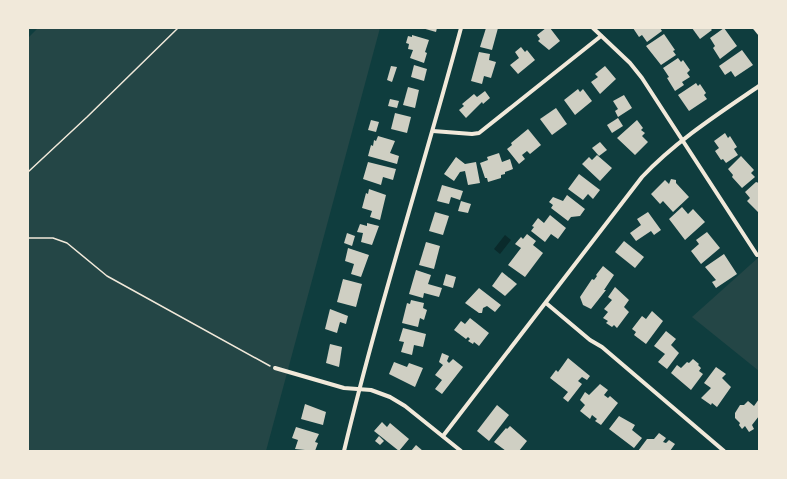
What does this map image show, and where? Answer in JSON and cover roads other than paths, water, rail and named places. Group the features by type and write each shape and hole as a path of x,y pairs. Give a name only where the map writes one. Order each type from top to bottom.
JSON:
{"street":[{"path":"344,451 359,389 461,28"},
{"path":"593,28 630,63 638,73 757,254"},
{"path":"756,28 759,33"},
{"path":"433,131 472,134 479,133 601,36"},
{"path":"443,436 630,192 656,162 682,140 759,86"},
{"path":"546,303 590,340 602,347 724,451"},
{"path":"275,368 344,388 371,390 390,397 405,406 461,451"}]}
